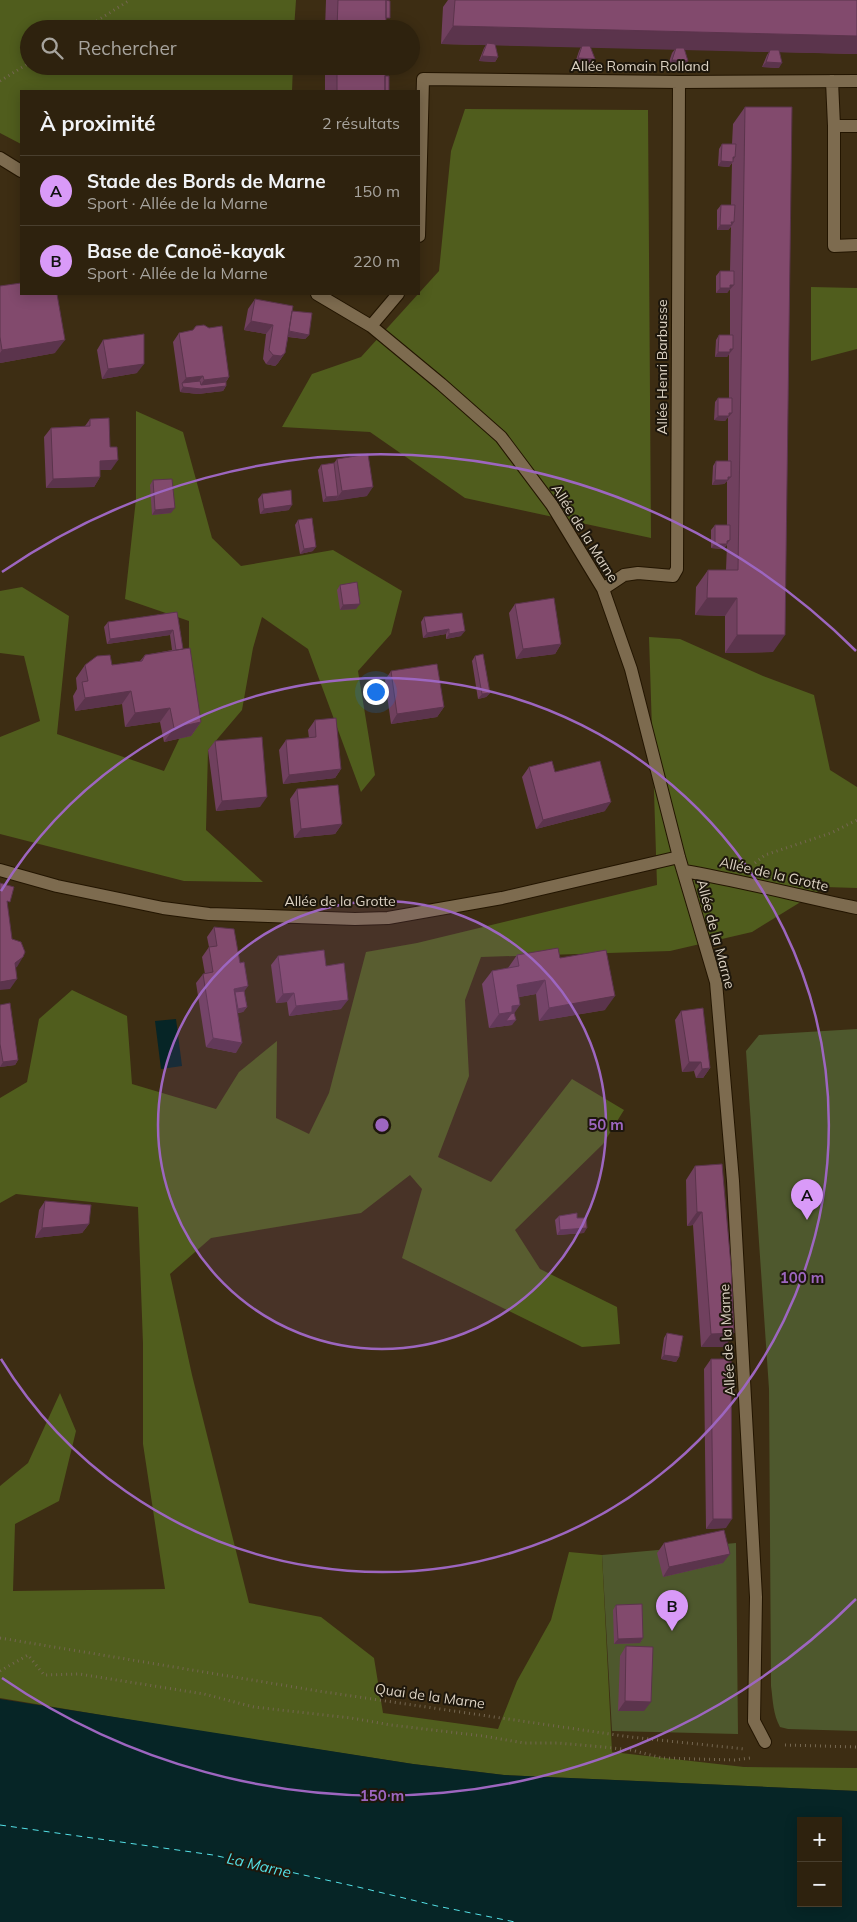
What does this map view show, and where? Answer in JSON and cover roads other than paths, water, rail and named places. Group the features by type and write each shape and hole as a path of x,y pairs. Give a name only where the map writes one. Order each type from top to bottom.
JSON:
{"street":[{"name":"Allée Romain Rolland","path":"420,197 423,79 679,82 857,81"},
{"path":"832,81 834,246 857,245"},
{"name":"Allée Henri Barbusse","path":"603,589 624,575 638,573 673,576 677,569 679,82"},
{"path":"834,126 857,126"},
{"path":"0,158 20,170"},
{"name":"Allée de la Marne","path":"318,295 371,326 501,437 552,504 603,589 631,669 679,857 716,982 733,1181 756,1597 754,1721 765,1742"},
{"path":"371,326 397,295"},
{"name":"Allée de la Grotte","path":"0,870 57,886 162,908 209,914 388,918 502,898 679,857"},
{"name":"Allée de la Grotte","path":"684,871 857,908"}],"water":[{"path":"176,1019 182,1066 161,1069 155,1021"},
{"name":"La Marne","path":"0,1699 413,1764 504,1775 857,1791 857,1922 0,1922"}],"place":[{"name":"Stade des Bords de Marne","path":"807,1220"},
{"name":"Base de Canoë-kayak","path":"672,1631"}]}
